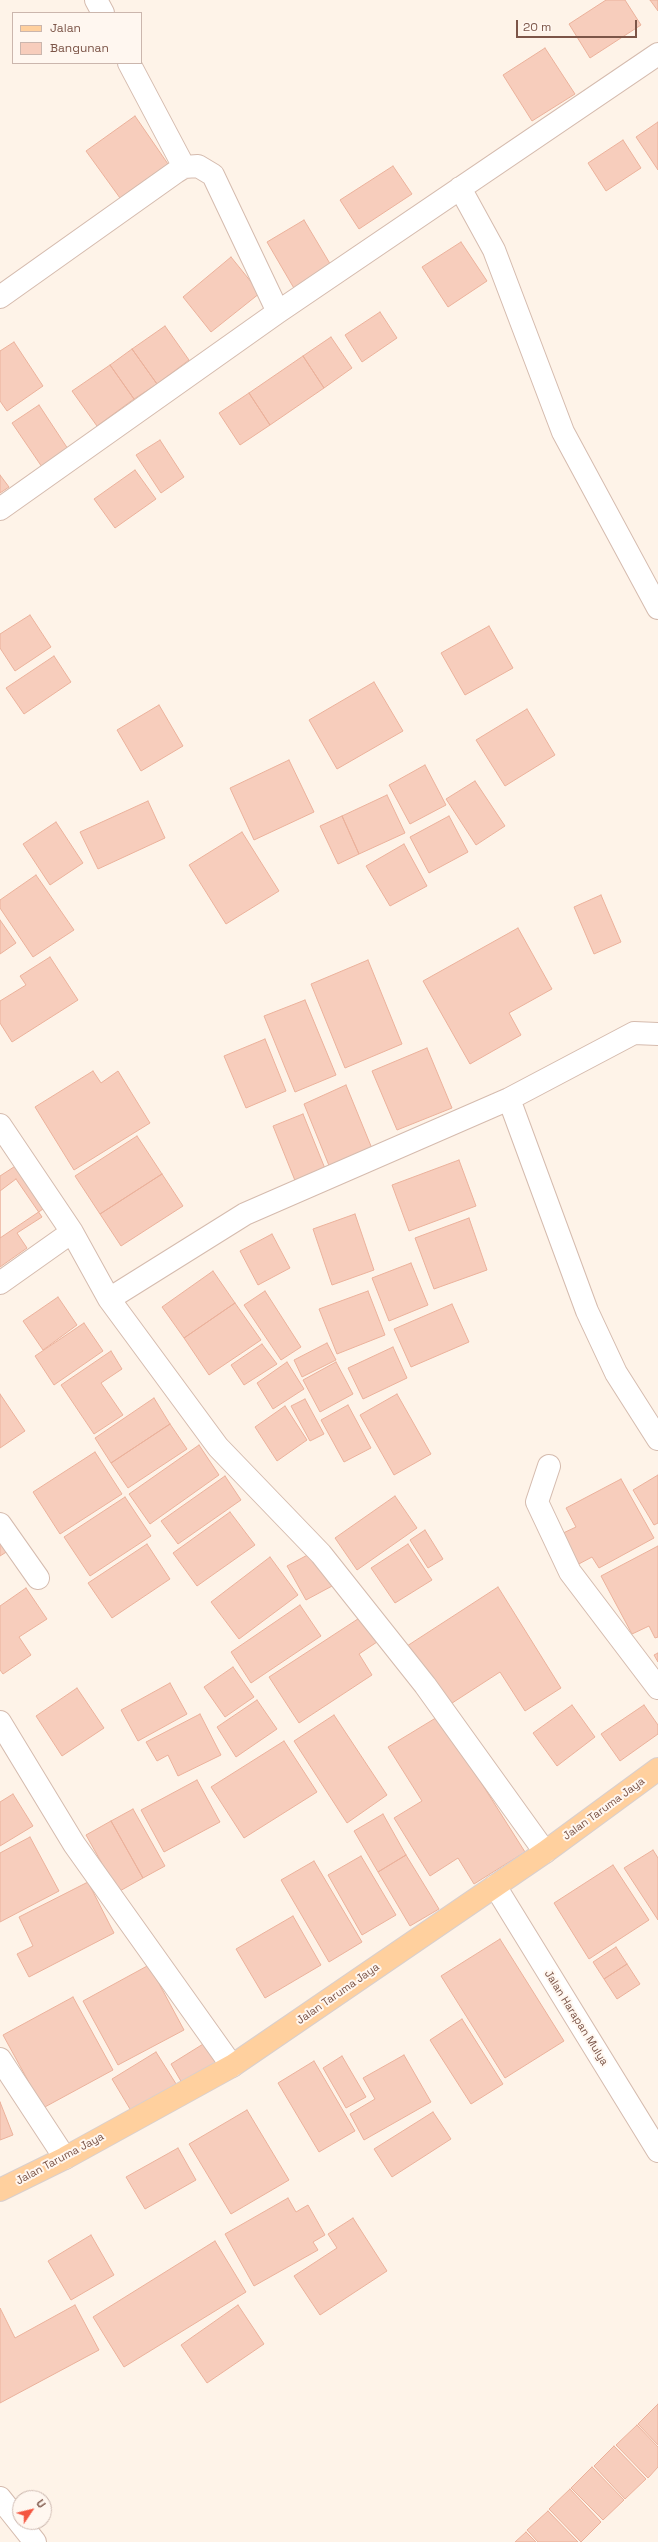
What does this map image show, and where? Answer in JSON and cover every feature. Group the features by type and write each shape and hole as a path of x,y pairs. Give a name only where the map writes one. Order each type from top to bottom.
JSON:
{"main road":[{"name":"Jalan Taruma Jaya","path":"0,2190 65,2158 232,2066 545,1852 658,1769"}],"street":[{"path":"96,0 102,12"},
{"path":"0,509 278,312 658,54"},
{"path":"130,64 184,167"},
{"path":"0,297 184,167 198,166 213,175 278,312"},
{"path":"460,188 494,250 563,432 658,608"},
{"path":"109,1299 245,1214 509,1098 634,1033 658,1034"},
{"path":"509,1098 587,1311 616,1373 658,1439"},
{"path":"0,1124 72,1232 109,1299 218,1447 321,1554 425,1685 545,1852"},
{"path":"0,1282 72,1232"},
{"path":"549,1466 537,1502 570,1572 658,1688"},
{"path":"0,1524 38,1578"},
{"path":"0,1722 74,1844 232,2066"},
{"name":"Jalan Harapan Mulya","path":"495,1886 658,2151"},
{"path":"0,2059 65,2158"},
{"path":"0,2498 35,2542"}],"building":[{"path":"606,0 625,0 641,25 590,58 569,24"},
{"path":"650,0 658,0 658,11"},
{"path":"545,48 575,94 532,121 503,75"},
{"path":"135,116 168,164 120,198 86,151"},
{"path":"658,122 658,170 636,137"},
{"path":"623,140 641,168 606,191 588,163"},
{"path":"393,166 412,194 359,229 340,200"},
{"path":"304,220 332,267 295,290 267,242"},
{"path":"461,242 487,281 448,307 422,267"},
{"path":"231,257 260,293 211,332 183,297"},
{"path":"380,312 397,338 362,362 345,335"},
{"path":"165,326 189,360 157,384 132,349"},
{"path":"331,337 352,368 324,388 303,356"},
{"path":"14,342 43,386 7,411 0,401 0,351"},
{"path":"132,349 157,384 134,399 110,365"},
{"path":"303,356 324,388 270,425 249,393"},
{"path":"110,365 134,399 97,426 72,391"},
{"path":"249,393 270,425 240,445 219,413"},
{"path":"39,405 68,449 42,467 12,423"},
{"path":"160,440 184,477 161,493 136,455"},
{"path":"135,470 156,499 115,528 94,499"},
{"path":"0,475 9,487 0,493"},
{"path":"30,615 51,647 15,671 0,648 0,634"},
{"path":"489,626 513,668 465,695 441,653"},
{"path":"54,656 71,682 24,714 6,688"},
{"path":"374,682 403,731 337,769 309,720"},
{"path":"159,705 183,746 141,771 117,730"},
{"path":"527,709 555,755 505,786 476,740"},
{"path":"289,760 314,812 254,840 230,788"},
{"path":"425,765 446,805 410,824 389,785"},
{"path":"475,781 505,826 476,845 446,799"},
{"path":"387,795 405,833 359,854 342,816"},
{"path":"148,801 165,838 98,869 80,832"},
{"path":"342,816 359,854 338,864 320,826"},
{"path":"449,816 468,852 429,873 410,837"},
{"path":"56,822 83,863 50,885 23,844"},
{"path":"242,832 279,891 226,924 189,865"},
{"path":"404,844 427,886 390,906 366,866"},
{"path":"36,875 74,930 33,957 0,908 0,900"},
{"path":"601,895 621,942 594,954 574,907"},
{"path":"0,920 16,943 0,954"},
{"path":"518,928 552,989 509,1013 521,1035 470,1064 423,981"},
{"path":"50,957 78,1000 12,1042 0,1023 0,1001 26,985 20,976"},
{"path":"368,960 402,1044 345,1068 311,984"},
{"path":"305,1000 336,1075 295,1092 264,1016"},
{"path":"265,1039 286,1091 246,1108 224,1056"},
{"path":"427,1048 452,1108 397,1130 372,1071"},
{"path":"93,1071 101,1083 118,1071 150,1123 74,1170 35,1107"},
{"path":"346,1085 373,1151 330,1168 304,1104"},
{"path":"303,1114 326,1171 296,1183 273,1126"},
{"path":"137,1136 162,1174 100,1214 75,1176"},
{"path":"459,1160 476,1206 409,1231 392,1185"},
{"path":"20,1163 49,1205 0,1238 0,1176"},
{"path":"162,1174 183,1206 121,1246 100,1214"},
{"path":"16,1179 42,1217 17,1233 27,1248 0,1267 0,1191"},
{"path":"355,1214 374,1270 332,1285 313,1229"},
{"path":"469,1218 487,1270 434,1289 415,1238"},
{"path":"272,1234 290,1268 258,1285 240,1251"},
{"path":"411,1263 428,1305 389,1321 372,1278"},
{"path":"213,1271 235,1303 184,1338 162,1307"},
{"path":"265,1291 301,1347 281,1360 244,1305"},
{"path":"368,1291 385,1335 337,1354 319,1309"},
{"path":"58,1297 77,1325 43,1350 23,1321"},
{"path":"235,1303 261,1340 209,1375 184,1338"},
{"path":"452,1304 469,1342 411,1367 394,1329"},
{"path":"84,1323 103,1351 54,1385 35,1356"},
{"path":"327,1343 336,1360 302,1377 294,1360"},
{"path":"262,1344 277,1364 244,1385 231,1365"},
{"path":"393,1347 407,1378 363,1399 348,1368"},
{"path":"111,1351 122,1369 101,1383 123,1415 94,1434 61,1385"},
{"path":"287,1362 304,1389 273,1409 257,1383"},
{"path":"336,1362 353,1394 320,1412 303,1380"},
{"path":"0,1394 25,1431 0,1448"},
{"path":"397,1394 431,1454 394,1475 360,1415"},
{"path":"154,1398 170,1424 111,1463 95,1438"},
{"path":"305,1399 324,1434 310,1441 291,1406"},
{"path":"348,1405 371,1448 344,1462 321,1420"},
{"path":"285,1406 307,1440 277,1461 255,1427"},
{"path":"170,1424 187,1449 128,1488 111,1463"},
{"path":"199,1445 219,1475 150,1524 129,1494"},
{"path":"95,1452 122,1494 60,1534 33,1492"},
{"path":"658,1475 658,1523 654,1525 633,1490"},
{"path":"225,1476 241,1500 178,1544 161,1521"},
{"path":"621,1479 654,1538 599,1568 592,1557 575,1566 559,1535 576,1527 566,1508"},
{"path":"395,1496 417,1528 357,1570 335,1538"},
{"path":"125,1497 151,1536 90,1576 64,1537"},
{"path":"230,1512 255,1545 197,1586 173,1553"},
{"path":"425,1530 443,1559 428,1568 410,1540"},
{"path":"0,1538 8,1551 0,1556"},
{"path":"147,1544 170,1579 112,1618 88,1583"},
{"path":"408,1544 432,1580 395,1603 371,1568"},
{"path":"658,1546 658,1637 655,1638 649,1626 632,1634 601,1576"},
{"path":"315,1551 334,1585 306,1600 287,1566"},
{"path":"270,1557 298,1595 239,1639 211,1602"},
{"path":"498,1587 561,1688 525,1711 500,1672 446,1707 407,1646"},
{"path":"26,1588 47,1619 19,1637 31,1655 3,1674 0,1670 0,1606"},
{"path":"300,1605 321,1636 251,1683 231,1652"},
{"path":"364,1615 380,1640 359,1654 372,1675 299,1723 269,1677"},
{"path":"658,1653 658,1662 654,1655"},
{"path":"233,1667 254,1697 225,1717 204,1687"},
{"path":"170,1683 187,1714 138,1741 121,1710"},
{"path":"77,1688 104,1728 62,1756 36,1716"},
{"path":"257,1700 277,1729 236,1757 217,1727"},
{"path":"572,1705 595,1737 557,1766 533,1733"},
{"path":"644,1705 658,1725 658,1734 620,1761 601,1734"},
{"path":"200,1714 221,1755 178,1776 168,1755 157,1761 146,1742"},
{"path":"334,1715 387,1795 347,1823 294,1741"},
{"path":"439,1716 525,1852 474,1884 458,1858 430,1876 394,1818 422,1801 388,1747"},
{"path":"284,1741 317,1792 244,1838 211,1787"},
{"path":"197,1780 220,1822 164,1852 141,1810"},
{"path":"13,1794 33,1826 0,1846 0,1802"},
{"path":"133,1809 165,1866 143,1878 111,1821"},
{"path":"383,1814 406,1855 378,1872 354,1831"},
{"path":"111,1821 143,1878 118,1892 86,1835"},
{"path":"30,1837 59,1891 0,1922 0,1853"},
{"path":"653,1850 658,1858 658,1920 624,1868"},
{"path":"406,1855 439,1909 410,1926 378,1872"},
{"path":"361,1856 396,1915 362,1935 328,1875"},
{"path":"314,1861 362,1942 329,1962 281,1880"},
{"path":"613,1865 649,1920 589,1959 554,1903"},
{"path":"88,1882 114,1933 29,1977 17,1954 33,1946 19,1917"},
{"path":"293,1916 321,1965 265,1998 236,1949"},
{"path":"500,1939 564,2041 505,2078 441,1976"},
{"path":"616,1947 627,1964 604,1979 593,1962"},
{"path":"627,1964 640,1984 617,1999 604,1979"},
{"path":"149,1965 184,2030 118,2065 83,2001"},
{"path":"73,1997 113,2070 43,2108 3,2035"},
{"path":"462,2019 503,2084 471,2104 430,2040"},
{"path":"208,2041 220,2060 182,2083 171,2064"},
{"path":"156,2052 178,2087 133,2114 112,2079"},
{"path":"404,2055 431,2102 364,2140 350,2114 375,2099 363,2078"},
{"path":"342,2056 366,2097 346,2108 323,2068"},
{"path":"314,2061 355,2131 319,2152 278,2083"},
{"path":"0,2102 13,2135 0,2140"},
{"path":"247,2110 289,2180 231,2214 189,2144"},
{"path":"433,2112 451,2139 392,2177 374,2149"},
{"path":"178,2148 196,2180 145,2209 126,2177"},
{"path":"288,2198 296,2212 308,2205 325,2235 313,2242 318,2250 254,2286 225,2234"},
{"path":"353,2218 387,2271 320,2315 294,2276 337,2248 328,2234"},
{"path":"91,2235 114,2275 71,2300 48,2261"},
{"path":"215,2241 246,2292 124,2367 93,2317"},
{"path":"75,2305 99,2350 0,2403 0,2308 15,2338"},
{"path":"238,2305 264,2344 207,2383 181,2345"},
{"path":"658,2404 658,2445 638,2424"},
{"path":"637,2425 658,2447 658,2467 648,2478 616,2445"},
{"path":"614,2446 646,2479 625,2499 594,2466"},
{"path":"592,2467 624,2500 603,2520 571,2488"},
{"path":"570,2489 601,2522 581,2542 549,2509"},
{"path":"548,2511 578,2542 538,2542 527,2530"},
{"path":"526,2532 536,2542 515,2542"}]}
